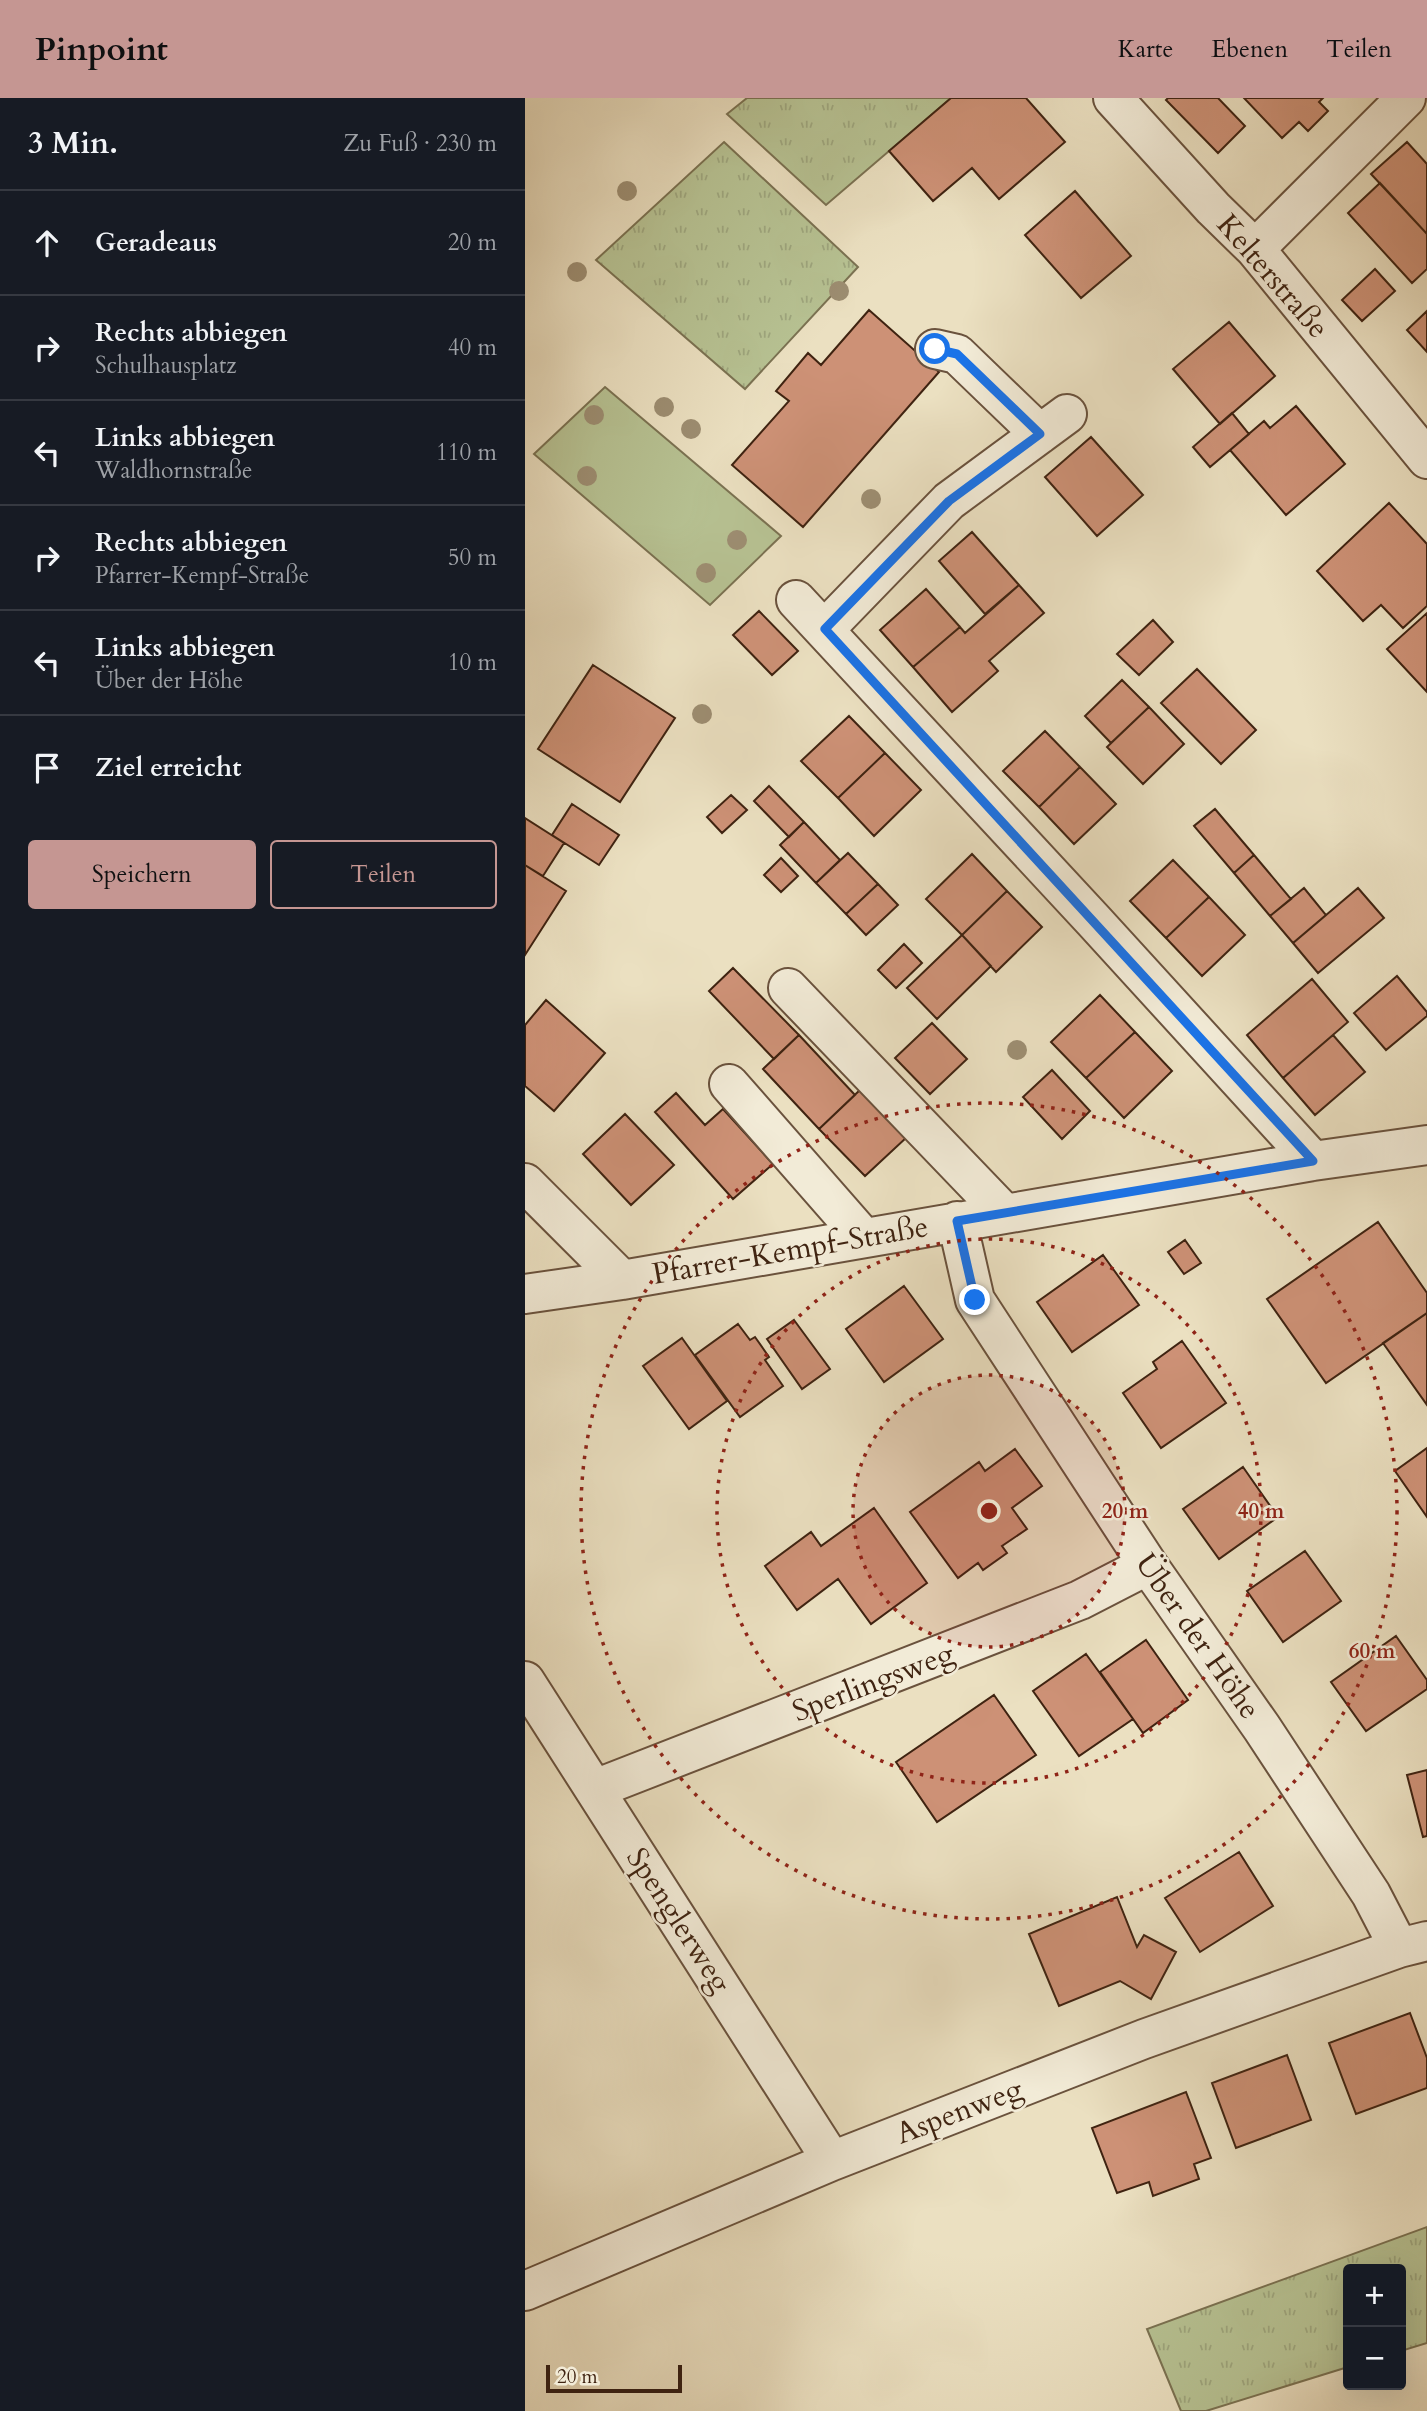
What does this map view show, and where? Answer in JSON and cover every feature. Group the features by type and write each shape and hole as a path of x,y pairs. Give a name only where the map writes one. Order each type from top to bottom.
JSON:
{"street":[{"name":"Kelterstraße","path":"1113,98 1213,208 1255,249 1427,459"},
{"path":"1255,249 1406,98"},
{"path":"825,629 949,501 1054,424 957,354 935,349"},
{"path":"796,600 1313,1161"},
{"path":"788,988 1004,1213"},
{"path":"729,1084 863,1237"},
{"name":"Pfarrer-Kempf-Straße","path":"525,1294 622,1280 1313,1161 1427,1145"},
{"path":"525,1183 622,1280"},
{"name":"Über der Höhe","path":"957,1221 975,1300 1147,1565 1262,1728 1371,1894 1413,1945"},
{"name":"Sperlingsweg","path":"595,1789 1080,1600 1147,1565"},
{"name":"Spenglerweg","path":"525,1681 832,2161"},
{"name":"Aspenweg","path":"525,2291 832,2161 1144,2039 1413,1945"}],"green space":[{"path":"747,98 951,98 826,205 727,114"},
{"path":"724,142 858,267 745,389 596,260"},
{"path":"605,387 781,536 710,605 534,454"},
{"path":"1427,2227 1427,2343 1406,2349 1406,2264 1343,2264 1343,2369 1206,2411 1181,2411 1147,2329"}],"building":[{"path":"951,98 1026,98 1065,142 999,199 972,168 933,201 889,151"},
{"path":"1218,98 1245,126 1218,153 1166,100"},
{"path":"1244,98 1323,98 1319,102 1328,111 1308,131 1299,122 1282,138"},
{"path":"1407,142 1427,164 1427,234 1371,174"},
{"path":"1380,183 1427,234 1427,269 1412,283 1348,213"},
{"path":"1075,191 1131,256 1081,298 1025,235"},
{"path":"1375,269 1395,291 1362,321 1342,300"},
{"path":"869,310 939,372 803,527 732,465 789,401 776,391 808,353 821,365"},
{"path":"1427,311 1427,352 1407,330"},
{"path":"1229,322 1275,376 1220,424 1173,369"},
{"path":"1296,406 1345,464 1286,515 1230,450 1264,421 1270,428"},
{"path":"1232,413 1249,434 1210,467 1193,447"},
{"path":"1091,437 1143,495 1097,536 1045,477"},
{"path":"1389,503 1427,544 1427,606 1403,628 1381,605 1363,621 1317,571"},
{"path":"972,532 1019,585 985,614 939,561"},
{"path":"1019,585 1044,613 989,661 998,671 952,712 913,667 960,627 965,633"},
{"path":"926,589 960,627 913,667 880,630"},
{"path":"759,611 798,651 772,675 733,635"},
{"path":"1427,613 1427,692 1387,649"},
{"path":"1153,620 1173,642 1139,675 1117,654"},
{"path":"593,665 675,718 620,802 538,749"},
{"path":"1197,669 1256,730 1221,764 1161,703"},
{"path":"1122,680 1149,707 1111,743 1085,716"},
{"path":"1149,707 1184,744 1143,784 1107,747"},
{"path":"849,716 885,753 838,798 801,761"},
{"path":"1045,731 1080,767 1039,807 1003,771"},
{"path":"885,753 921,790 874,836 838,798"},
{"path":"1080,767 1116,804 1074,844 1039,807"},
{"path":"769,786 804,822 789,837 754,801"},
{"path":"731,795 747,810 722,833 707,817"},
{"path":"572,804 619,835 599,865 552,835"},
{"path":"1215,809 1254,855 1234,873 1194,826"},
{"path":"525,818 564,843 543,876 525,865"},
{"path":"804,822 840,860 816,883 780,845"},
{"path":"848,853 878,884 846,914 816,883"},
{"path":"972,854 1007,891 962,935 926,899"},
{"path":"1254,855 1291,899 1270,916 1234,873"},
{"path":"781,858 798,876 781,892 764,875"},
{"path":"1173,860 1209,897 1166,938 1130,901"},
{"path":"525,865 566,891 525,955"},
{"path":"878,884 898,905 866,935 846,914"},
{"path":"1304,888 1326,915 1293,943 1270,916"},
{"path":"1358,888 1384,918 1318,973 1293,943"},
{"path":"1007,891 1042,927 996,972 962,935"},
{"path":"1209,897 1245,935 1202,976 1166,938"},
{"path":"962,935 991,966 937,1019 907,988"},
{"path":"904,944 922,963 896,988 878,970"},
{"path":"733,968 799,1035 774,1059 709,991"},
{"path":"1397,976 1427,1012 1427,1016 1386,1050 1354,1013"},
{"path":"1312,979 1348,1022 1283,1078 1247,1035"},
{"path":"1100,995 1135,1032 1086,1078 1051,1042"},
{"path":"546,1000 605,1053 554,1111 525,1086 525,1025"},
{"path":"932,1023 967,1059 930,1094 895,1058"},
{"path":"1135,1032 1172,1071 1124,1118 1086,1078"},
{"path":"799,1035 855,1095 819,1129 763,1069"},
{"path":"1333,1035 1365,1072 1315,1115 1283,1078"},
{"path":"1052,1070 1090,1111 1062,1139 1023,1097"},
{"path":"861,1089 907,1137 865,1176 819,1129"},
{"path":"676,1093 705,1125 723,1109 773,1164 733,1199 655,1112"},
{"path":"625,1114 674,1165 631,1205 583,1154"},
{"path":"1378,1222 1427,1293 1427,1313 1326,1383 1267,1299"},
{"path":"1185,1240 1201,1263 1184,1274 1168,1252"},
{"path":"1103,1255 1139,1305 1072,1352 1037,1302"},
{"path":"904,1286 943,1339 884,1382 846,1329"},
{"path":"1427,1313 1427,1405 1383,1343"},
{"path":"794,1320 830,1369 802,1389 767,1339"},
{"path":"738,1324 750,1340 755,1337 769,1357 765,1360 783,1386 740,1417 695,1355"},
{"path":"682,1338 727,1401 689,1429 643,1366"},
{"path":"1182,1341 1226,1403 1161,1448 1123,1393 1157,1369 1153,1362"},
{"path":"1427,1448 1427,1517 1395,1471"},
{"path":"1015,1449 1042,1486 1012,1508 1027,1529 1002,1546 1007,1553 983,1570 978,1563 958,1578 910,1512 979,1462 985,1471"},
{"path":"1243,1467 1278,1517 1219,1559 1183,1509"},
{"path":"874,1508 927,1583 871,1624 838,1579 797,1610 765,1566 811,1532 821,1546"},
{"path":"1305,1551 1341,1601 1283,1642 1247,1591"},
{"path":"1396,1636 1427,1680 1427,1689 1366,1731 1331,1682"},
{"path":"1146,1640 1188,1700 1143,1733 1100,1672"},
{"path":"1086,1654 1133,1719 1079,1756 1033,1691"},
{"path":"994,1695 1036,1755 937,1822 896,1762"},
{"path":"1427,1770 1427,1836 1423,1837 1407,1775"},
{"path":"1239,1852 1273,1906 1200,1952 1165,1898"},
{"path":"1117,1897 1137,1947 1144,1935 1176,1952 1151,1999 1120,1981 1059,2006 1029,1934"},
{"path":"1410,2013 1427,2058 1427,2088 1356,2114 1329,2043"},
{"path":"1287,2055 1311,2120 1236,2148 1212,2083"},
{"path":"1186,2092 1211,2158 1194,2164 1199,2179 1153,2196 1149,2182 1117,2193 1092,2128"}],"route":[{"path":"935,349 957,354 1040,434 949,501 825,629 1313,1161 957,1221 975,1300"}]}
